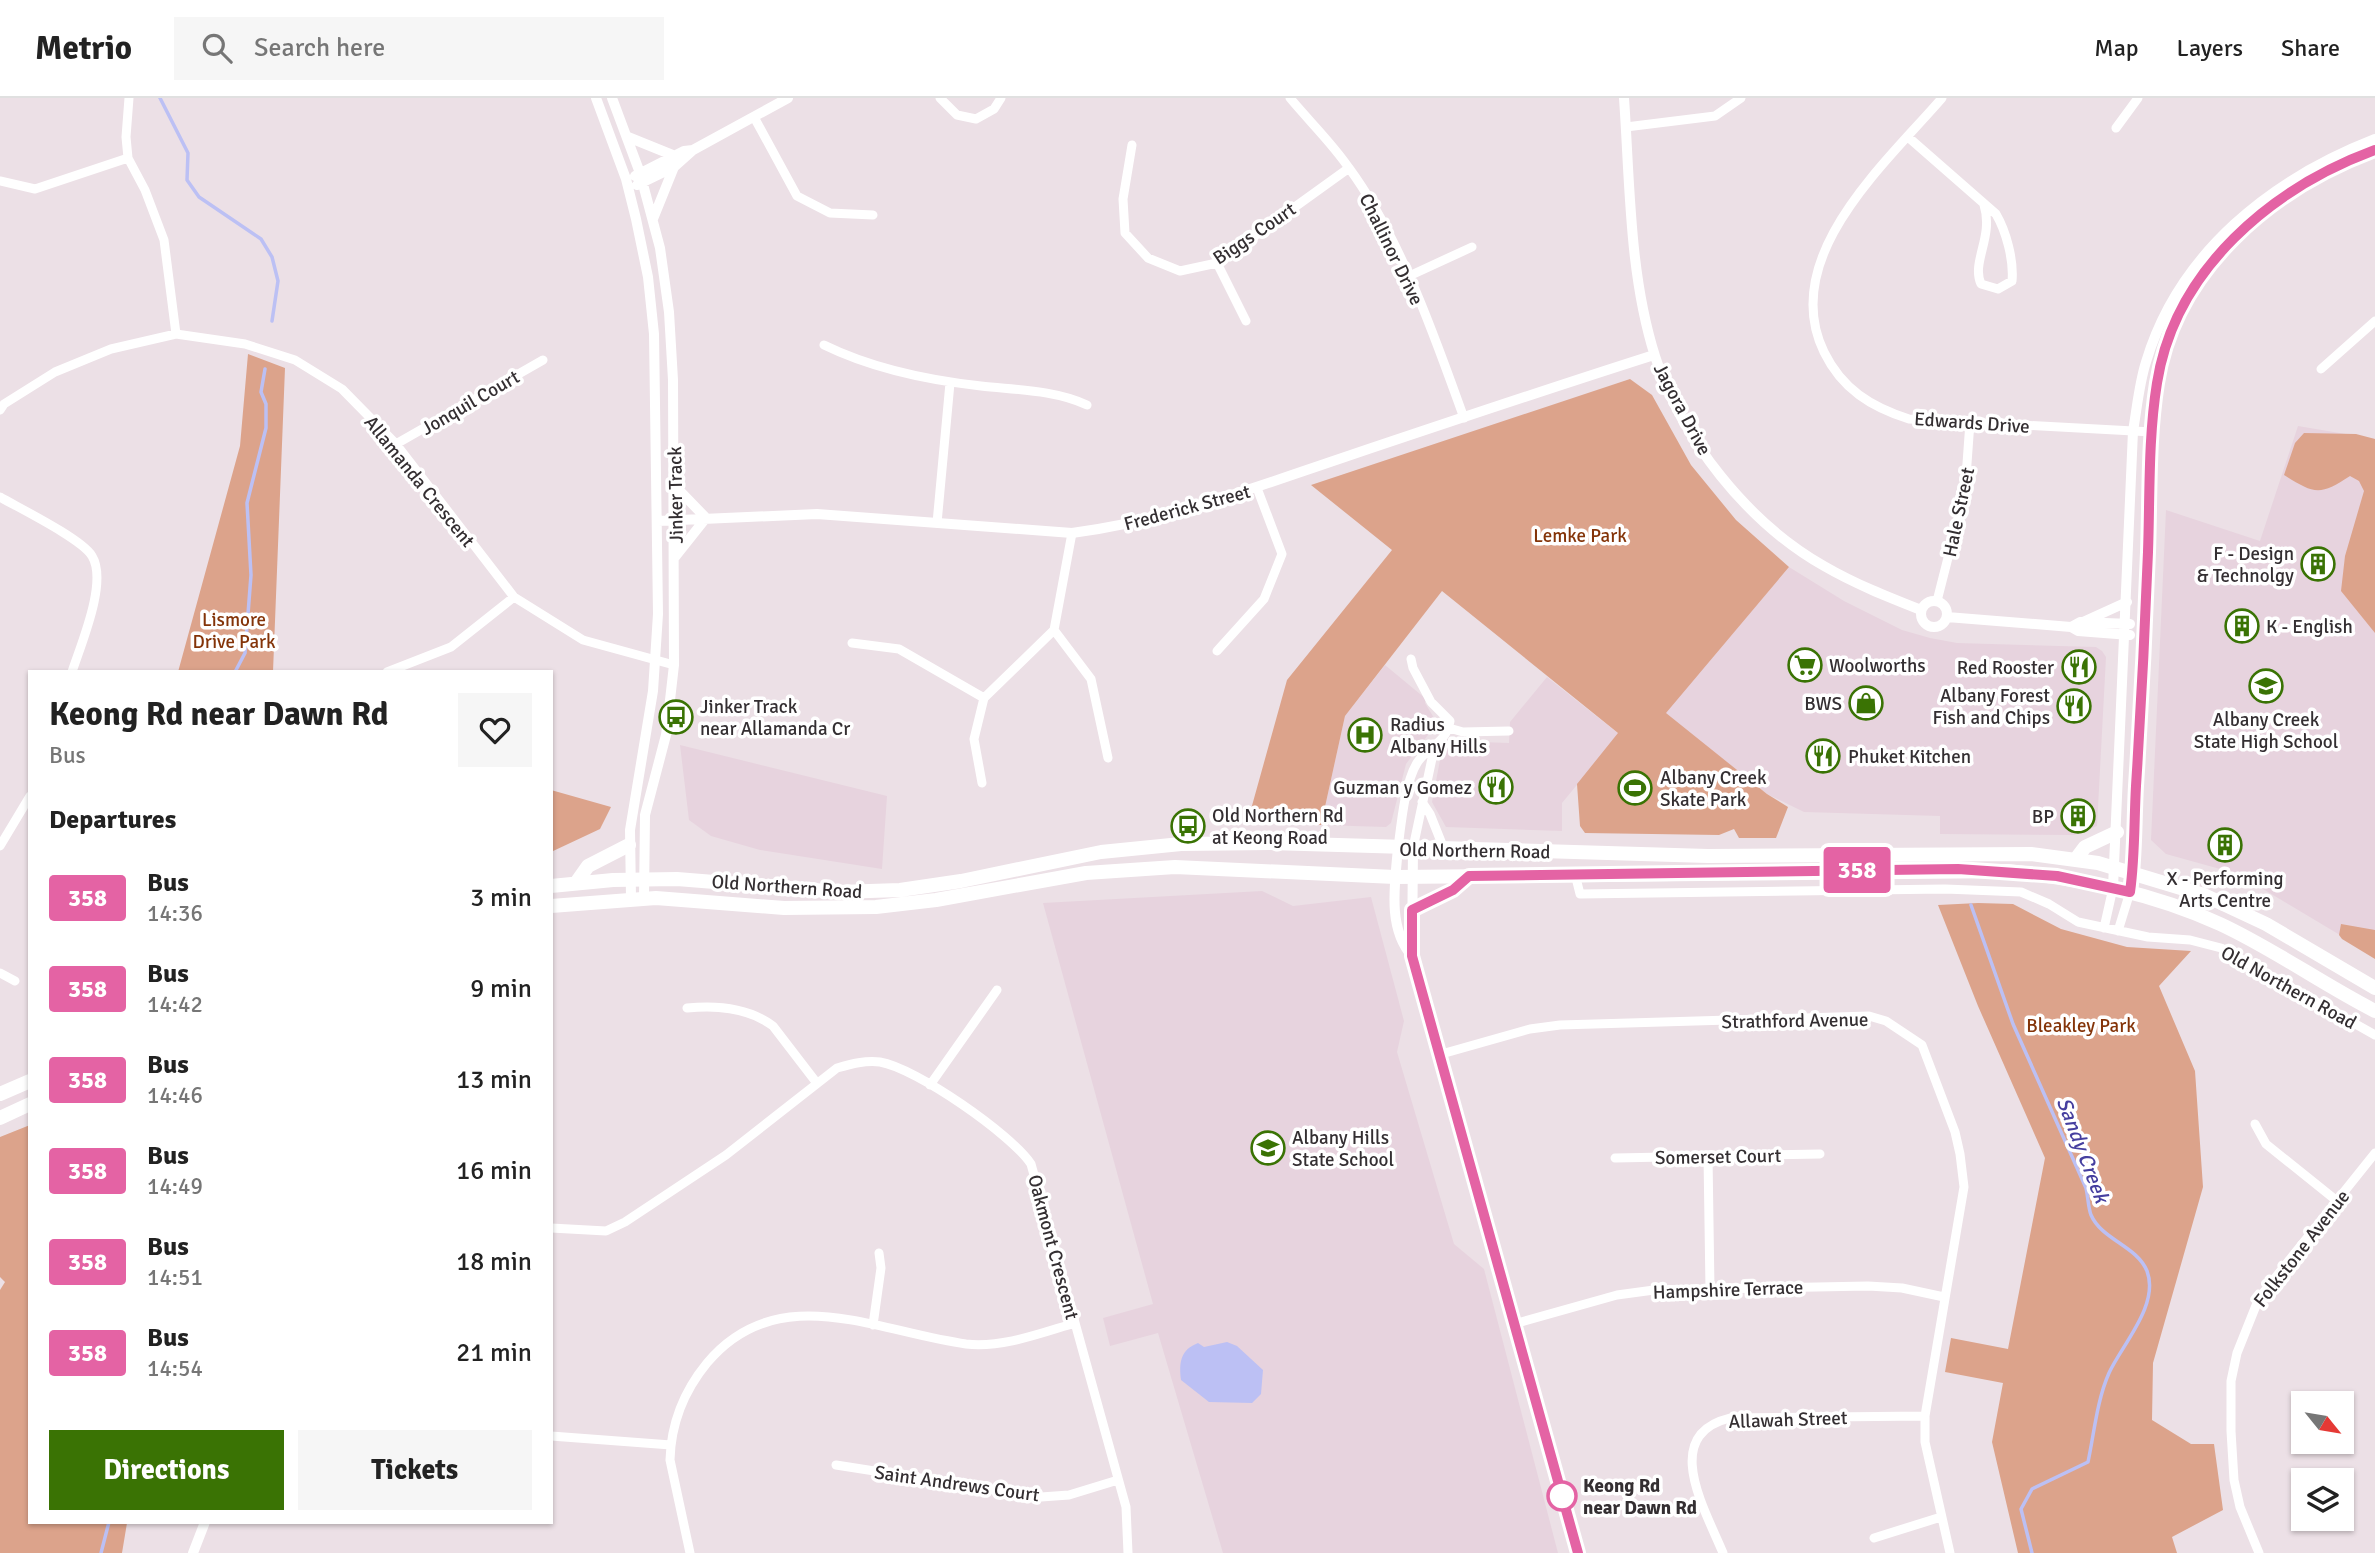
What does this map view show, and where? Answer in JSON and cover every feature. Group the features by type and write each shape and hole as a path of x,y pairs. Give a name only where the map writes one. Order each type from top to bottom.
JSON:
{"highway":[{"path":"2076,859 2085,847 2117,832"},
{"name":"Old Northern Road","path":"553,886 636,879 872,891 961,881 1101,852 1181,844 1734,856 2031,854 2076,859 2133,872 2237,910 2375,988"},
{"path":"576,883 588,866 629,845"},
{"name":"Old Northern Road","path":"553,906 637,898 784,908 876,907 936,900 1086,873 1175,867 1395,877 1958,869 2057,876 2130,892 2221,924 2375,1011"},
{"path":"1412,910 1453,890 1469,876"},
{"path":"0,1094 28,1082"},
{"path":"0,1118 28,1105"}],"street":[{"path":"129,98 126,137 128,158 145,190 164,240 176,334"},
{"name":"Jinker Track","path":"596,98 627,184 643,246 653,316 658,521 656,660 629,845 637,898"},
{"name":"Jinker Track","path":"612,98 642,178 653,219 669,312 675,486 674,665 666,735 645,815 636,879"},
{"path":"627,184 675,161 788,98"},
{"path":"940,98 957,115 976,119 994,109 1001,98"},
{"name":"Challinor Drive","path":"1290,98 1349,168 1379,217 1440,350 1464,418"},
{"name":"Jagora Drive","path":"1624,98 1637,269 1654,355 1696,442 1724,479 1783,538 1823,566 1921,610"},
{"path":"1626,127 1715,116 1741,98"},
{"name":"Edwards Drive","path":"1942,98 1873,176 1826,245 1813,288 1817,333 1830,364 1861,398 1883,411 1909,419 2152,432"},
{"path":"2116,128 2138,98"},
{"path":"754,117 797,196 830,213 873,215"},
{"path":"628,137 675,161"},
{"path":"1908,137 1996,214 2002,224 2013,272 2012,281 1998,289 1981,284 1977,276 1988,232 1984,205"},
{"path":"2104,928 2115,868 2133,430 2145,364 2172,300 2227,230 2277,188 2308,169 2375,139"},
{"name":"Biggs Court","path":"1132,145 1124,199 1125,233 1148,258 1180,271 1217,263 1349,168"},
{"path":"2118,931 2133,872 2152,432 2164,349 2177,316 2197,282 2222,250 2258,215 2302,183 2375,150"},
{"path":"0,181 35,189 128,158"},
{"path":"653,219 675,161"},
{"path":"1407,276 1472,247"},
{"path":"1217,263 1246,321"},
{"path":"2321,369 2375,321"},
{"name":"Allamanda Crescent","path":"0,410 4,404 55,372 111,349 176,334 245,344 295,360 342,389 396,444 514,597 583,640 674,665"},
{"path":"824,345 859,362 950,383 1069,397 1087,405"},
{"name":"Frederick Street","path":"658,521 817,514 1072,533 1161,518 1654,355"},
{"name":"Jonquil Court","path":"396,444 543,360"},
{"path":"937,523 950,383"},
{"name":"Hale Street","path":"1937,601 1965,491 1970,422"},
{"path":"675,486 706,519 675,557"},
{"path":"1217,650 1264,599 1282,554 1257,488"},
{"path":"0,496 66,536 92,556 99,584 73,670"},
{"path":"982,783 974,739 984,698 1054,630 1072,533"},
{"path":"392,670 452,647 514,597"},
{"path":"1937,601 1946,607 1947,617 1939,626 1929,626 1922,619 1921,610 1926,603 1937,601"},
{"path":"1947,617 2071,626 2127,602"},
{"path":"2084,622 2126,630"},
{"path":"2071,626 2078,631 2143,630"},
{"path":"1054,630 1091,679 1108,758"},
{"path":"852,643 899,649 984,698"},
{"path":"1411,659 1431,702 1450,721 1449,728 1434,749 1413,848 1412,956 1578,1553"},
{"path":"1449,728 1463,732 1509,731"},
{"path":"1412,956 1402,945 1399,935 1395,877 1398,848 1413,771 1422,756 1434,749"},
{"path":"0,846 28,799"},
{"path":"1422,802 1430,814 1444,849"},
{"name":"Old Northern Road","path":"1575,874 1580,894 2005,890 2040,900 2078,922 2148,937 2190,940 2221,948 2375,1035"},
{"path":"0,973 15,981"},
{"path":"929,1085 997,990"},
{"path":"687,1008 709,1006 764,1019 773,1026 816,1082"},
{"name":"Strathford Avenue","path":"1438,1055 1530,1029 1560,1025 1869,1016 1886,1020 1922,1045 1955,1132 1964,1187 1924,1416 1925,1442 1950,1553"},
{"name":"Oakmont Crescent","path":"553,1228 606,1231 625,1222 726,1155 837,1068 856,1063 879,1062 908,1071 1006,1136 1021,1149 1031,1164 1126,1507 1128,1553"},
{"path":"2255,1124 2266,1144 2337,1201"},
{"name":"Folkstone Avenue","path":"2259,1553 2239,1507 2234,1480 2231,1381 2236,1353 2259,1298 2375,1153"},
{"name":"Somerset Court","path":"1615,1158 1820,1154"},
{"path":"1708,1156 1710,1289"},
{"path":"873,1325 881,1268 879,1253"},
{"name":"Hampshire Terrace","path":"1514,1324 1617,1295 1710,1289 1868,1286 1902,1288 1944,1297"},
{"path":"690,1553 670,1460 671,1445 677,1413 693,1380 730,1339 777,1318 831,1316 967,1344 992,1344 1075,1323"},
{"name":"Allawah Street","path":"1723,1553 1696,1486 1691,1461 1695,1440 1710,1423 1730,1418 1924,1416"},
{"path":"553,1436 671,1445"},
{"name":"Saint Andrews Court","path":"836,1465 1041,1497 1069,1495 1118,1480"},
{"path":"1874,1538 1941,1517"},
{"path":"193,1553 204,1524"}],"shaded area":[{"name":"Albany Creek State High School","path":"2298,426 2375,439 2375,956 2238,874 2166,854 2151,840 2166,510 2260,541"},
{"path":"1789,567 1844,601 1902,630 1930,638 1957,643 2096,647 2102,651 2106,657 2097,826 2074,835 1940,834 1940,816 1804,812 1767,794 1665,713"},
{"path":"1385,665 1426,699 1425,703 1437,723 1406,764 1391,823 1386,827 1321,825 1345,716"},
{"path":"1547,677 1619,734 1562,803 1562,831 1446,827 1432,802 1441,755 1452,741 1509,743 1510,722"},
{"path":"680,745 887,796 882,869 760,850 711,836 689,820"},
{"name":"Albany Hills State School","path":"1262,891 1293,906 1371,897 1404,1021 1397,1052 1454,1244 1484,1269 1558,1553 1223,1553 1158,1333 1110,1346 1103,1318 1153,1304 1043,903"}],"green space":[{"name":"Lismore Drive Park","path":"248,354 285,368 273,670 179,670 240,446"},
{"name":"Lemke Park","path":"1630,379 1652,395 1691,465 1736,520 1789,567 1666,713 1767,794 1788,807 1776,838 1739,838 1734,829 1719,835 1585,833 1580,826 1577,784 1618,733 1442,591 1345,716 1321,825 1248,820 1287,680 1392,550 1311,485"},
{"path":"2304,433 2356,434 2375,439 2375,633 2341,591 2345,556 2364,491 2359,481 2350,476 2331,487 2317,490 2303,486 2284,475 2295,443"},
{"path":"553,791 611,807 600,829 553,851"},
{"name":"Bleakley Park","path":"2013,904 2061,929 2127,947 2191,951 2159,986 2195,1071 2203,1187 2153,1363 2152,1420 2191,1444 2214,1444 2223,1510 2172,1537 2177,1553 2018,1553 1992,1442 2003,1383 1945,1372 1951,1338 2008,1349 2045,1158 1978,1006 1938,905"},
{"path":"2341,924 2375,930 2375,959 2342,939 2339,935"},
{"path":"28,1126 28,1524 127,1524 122,1553 0,1553 0,1290 5,1282 0,1277 0,1137"}],"water":[{"path":"1227,1342 1237,1346 1263,1370 1261,1394 1252,1403 1209,1402 1181,1380 1180,1368 1187,1349 1198,1343 1204,1347"}],"waterway":[{"path":"160,98 188,153 187,180 199,197 261,239 272,257 278,281 272,321"},
{"path":"236,670 245,653 251,575 247,503 266,428 266,404 261,392 265,369"},
{"name":"Sandy Creek","path":"1971,905 2013,1024 2086,1188 2091,1215 2103,1231 2142,1262 2150,1284 2144,1311 2105,1383 2088,1462 2032,1489 2021,1509 2032,1553"},
{"path":"101,1553 108,1524"}],"bus line":[{"name":"358","path":"1578,1553 1412,956 1412,910 1453,890 1469,876 1958,869 2057,876 2130,892 2134,858 2152,432 2164,349 2177,316 2197,282 2222,250 2258,215 2302,183 2347,160 2375,150"}],"place":[{"name":"F - Design & Technolgy","path":"2318,564"},
{"name":"K - English","path":"2242,626"},
{"name":"Woolworths","path":"1805,665"},
{"name":"Red Rooster","path":"2079,667"},
{"name":"Albany Creek State High School","path":"2266,686"},
{"name":"BWS","path":"1866,703"},
{"name":"Albany Forest Fish and Chips","path":"2074,706"},
{"name":"Jinker Track near Allamanda Cr","path":"676,717"},
{"name":"Radius Albany Hills","path":"1365,735"},
{"name":"Phuket Kitchen","path":"1823,756"},
{"name":"Guzman y Gomez","path":"1496,787"},
{"name":"Albany Creek Skate Park","path":"1635,788"},
{"name":"BP","path":"2078,816"},
{"name":"Old Northern Rd at Keong Road","path":"1188,826"},
{"name":"X - Performing Arts Centre","path":"2225,845"},
{"name":"Albany Hills State School","path":"1268,1148"},
{"name":"Keong Rd near Dawn Rd","path":"1562,1496"}]}
